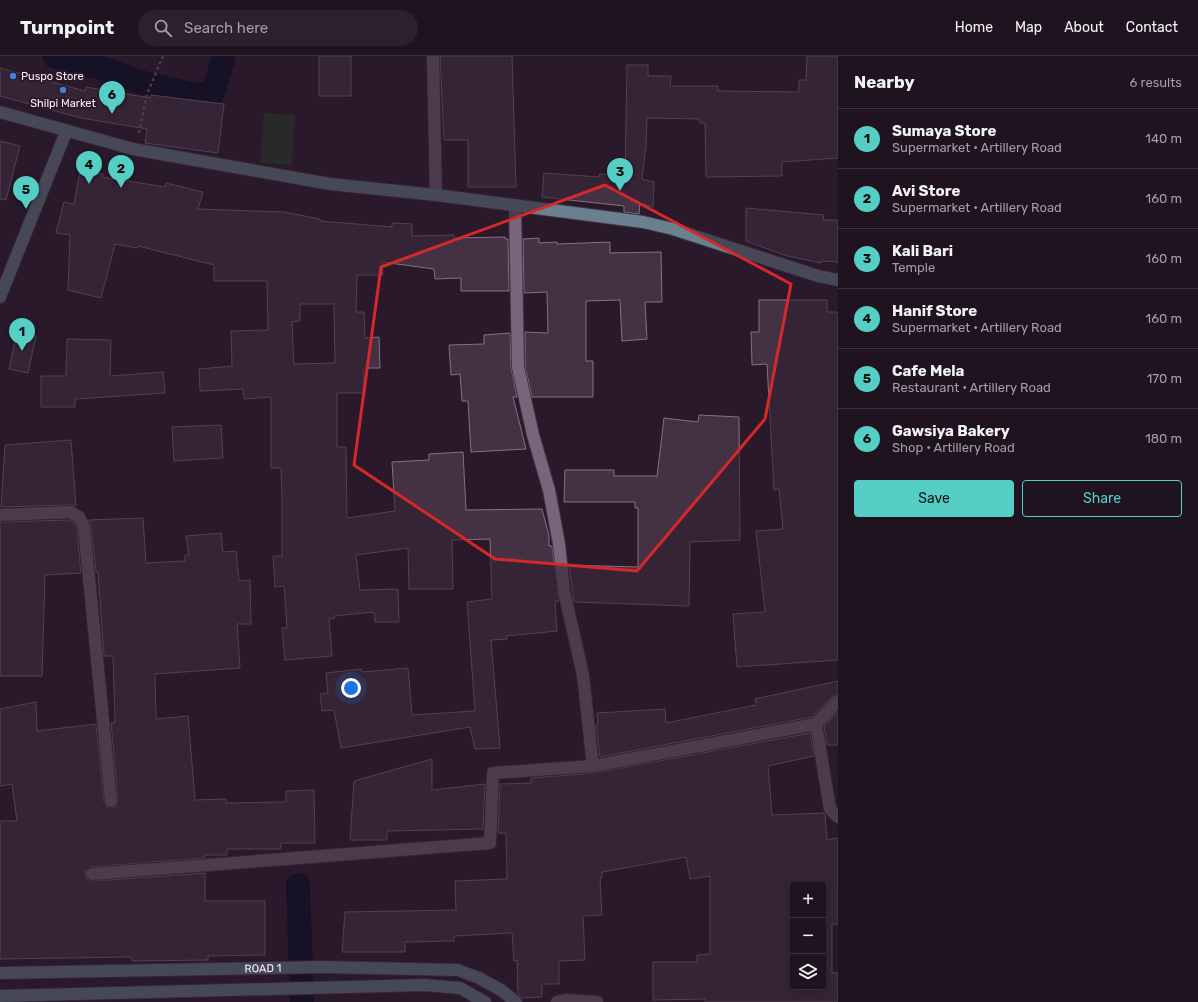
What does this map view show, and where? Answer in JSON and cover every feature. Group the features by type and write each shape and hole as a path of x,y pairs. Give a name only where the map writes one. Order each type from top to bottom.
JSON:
{"street":[{"path":"433,56 436,195"},
{"path":"0,112 66,132 133,149 330,184 436,195 643,222 673,229 818,276 838,280"},
{"path":"0,297 66,132"},
{"path":"515,205 518,367 550,498 564,591 583,675 593,766"},
{"path":"0,515 70,512 80,517 84,527 111,801"},
{"path":"92,874 490,843 492,773 593,766 816,724 838,701"},
{"path":"816,724 830,809 838,818"},
{"name":"ROAD 1","path":"0,973 322,967 458,970 501,990 516,1002"},
{"path":"0,996 281,990 325,987 424,985 460,988 484,1002"},
{"path":"557,1002 565,1000 597,1002"}],"path":[{"path":"133,149 139,136 147,94 163,56"}],"highlighted area":[{"path":"605,185 791,284 765,419 637,571 495,559 354,465 381,267"}],"green space":[{"path":"264,113 295,115 292,165 260,163"}],"building":[{"path":"319,56 351,56 351,96 319,96"},
{"path":"440,56 512,56 516,187 468,187 468,140 444,140"},
{"path":"807,56 838,56 838,158 782,162 782,176 706,177 705,123 700,123 700,119 647,118 646,146 642,179 654,182 653,207 640,203 639,214 624,212 624,206 542,197 544,173 599,177 600,174 625,176 627,65 648,65 648,76 671,76 670,86 718,86 718,91 799,92 799,80 806,80"},
{"path":"0,68 85,91 86,87 150,98 151,95 224,104 218,153 145,143 147,129 81,118 0,96"},
{"path":"0,141 20,146 6,200 0,199"},
{"path":"80,171 103,174 103,177 165,187 166,183 203,192 198,209 284,212 320,219 320,221 392,227 392,223 412,224 412,236 454,235 454,238 505,237 505,239 508,239 509,291 461,291 461,278 435,279 434,269 382,262 382,275 357,275 356,312 364,312 365,338 379,337 380,368 364,368 364,393 337,393 337,447 346,447 347,518 395,511 392,462 429,460 429,454 463,452 466,510 542,509 549,536 549,546 552,546 559,601 555,601 557,631 507,636 507,639 491,640 500,748 475,749 470,727 341,748 334,710 322,711 320,694 328,693 326,673 361,669 362,672 408,668 412,715 475,711 467,602 492,599 490,539 452,540 453,589 409,589 408,548 356,555 360,590 398,589 399,622 375,622 374,612 334,616 335,618 329,619 332,656 285,660 282,628 287,628 284,586 275,587 273,556 282,556 282,499 281,468 271,468 271,397 244,399 243,389 200,391 199,369 232,366 231,331 268,330 267,281 214,281 214,265 138,246 137,248 115,244 101,298 68,290 70,235 56,233 64,202 74,204","holes":["300,304 334,304 335,363 294,364 292,322 300,321"]},
{"path":"746,208 824,215 823,220 838,220 838,262 822,261 821,263 787,256 746,241"},
{"path":"539,238 539,243 557,242 557,244 610,242 610,253 661,252 662,302 645,302 647,339 622,341 620,300 586,301 586,361 593,361 593,397 532,397 525,366 525,332 548,333 547,292 524,293 523,239"},
{"path":"759,300 827,300 827,312 838,312 838,660 737,667 733,614 765,612 756,531 783,529 779,489 774,490 767,364 752,365 751,332 759,332"},
{"path":"17,332 36,336 28,373 9,369"},
{"path":"510,333 511,367 517,397 513,397 526,449 471,452 468,401 462,401 460,374 451,375 449,345 484,344 484,335"},
{"path":"67,339 111,340 110,376 163,372 165,393 75,399 75,407 41,407 41,376 66,376"},
{"path":"699,415 739,417 740,540 690,542 689,606 574,602 569,565 638,567 638,508 635,508 635,502 564,502 565,470 614,470 614,476 657,476 664,418 698,422"},
{"path":"221,425 223,458 174,461 172,427"},
{"path":"71,440 76,506 1,507 5,445"},
{"path":"143,518 146,563 185,561 185,555 189,555 186,536 221,533 223,552 236,551 239,581 250,580 251,624 237,624 240,668 155,674 156,719 188,716 195,800 226,799 226,803 286,802 286,791 314,790 315,843 281,843 281,849 227,849 227,855 204,855 205,858 91,867 85,871 86,879 93,881 205,873 205,901 265,901 265,955 208,956 208,960 132,961 131,957 0,959 0,821 17,821 12,784 0,786 0,709 36,702 37,731 96,724 104,802 108,808 116,807 118,800 111,723 115,722 113,656 104,656 98,572 96,572 89,520"},
{"path":"68,520 73,522 77,529 81,573 45,575 42,676 0,676 0,522"},
{"path":"838,681 838,694 833,696 812,717 600,757 596,725 598,725 597,713 665,709 666,723 756,705 755,699"},
{"path":"838,712 838,745 827,745 824,726"},
{"path":"810,733 814,756 768,766 772,815 824,813 827,840 838,838 838,924 832,924 832,973 838,973 838,1002 705,1002 705,999 653,1000 653,962 697,962 697,955 710,954 710,876 690,879 686,857 602,872 602,878 600,878 602,915 583,916 585,960 559,961 559,984 542,984 542,997 522,998 518,994 517,960 514,961 512,933 454,936 454,941 405,942 405,952 342,952 345,912 456,910 455,881 507,879 506,833 498,833 500,784 531,783 531,778 594,773"},
{"path":"432,759 432,790 485,784 483,829 387,831 387,840 350,840 354,781"}],"waterway":[{"path":"54,56 108,70 140,82 194,95 213,93 224,56"},
{"path":"298,885 302,1002"}],"place":[{"name":"Puspo Store","path":"13,76"},
{"name":"Shilpi Market","path":"63,90"},
{"name":"Gawsiya Bakery","path":"112,114"},
{"name":"Hanif Store","path":"89,184"},
{"name":"Avi Store","path":"121,188"},
{"name":"Kali Bari","path":"620,191"},
{"name":"Cafe Mela","path":"26,209"},
{"name":"Sumaya Store","path":"22,351"}]}
